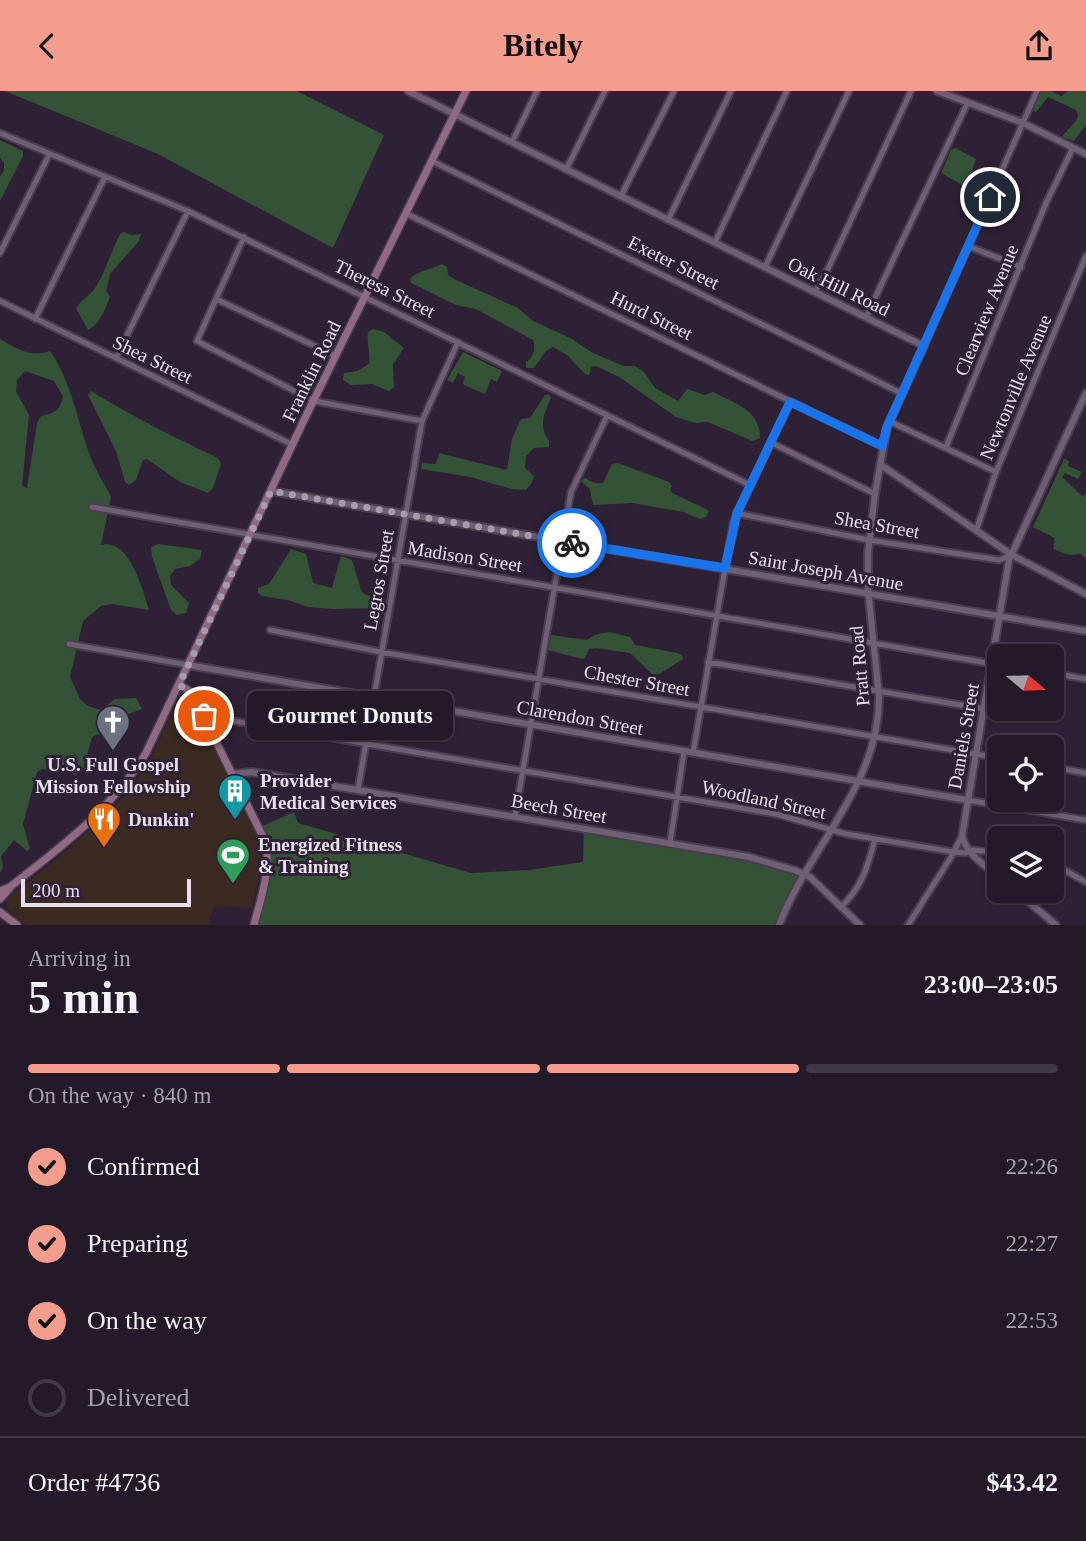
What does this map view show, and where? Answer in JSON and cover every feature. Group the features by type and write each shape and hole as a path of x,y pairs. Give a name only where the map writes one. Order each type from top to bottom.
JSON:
{"main road":[{"name":"Franklin Road","path":"10,887 92,821 121,790 146,753 466,91"},
{"path":"179,685 188,690 204,716 257,820 267,851 265,877 254,925"},
{"path":"0,891 10,887"},
{"path":"0,899 10,887"},
{"path":"0,906 15,923"},
{"path":"0,912 15,923"}],"street":[{"name":"Oak Hill Road","path":"408,91 924,346"},
{"path":"512,142 537,91"},
{"path":"566,170 605,91"},
{"path":"621,196 674,91"},
{"path":"668,220 731,91"},
{"path":"715,243 787,91"},
{"path":"765,267 849,91"},
{"path":"815,292 911,91"},
{"path":"937,91 1023,123 1086,154"},
{"path":"1037,91 889,421 882,446 881,465 1012,555 1086,594"},
{"path":"866,317 968,102"},
{"name":"Theresa Street","path":"0,133 244,237 750,485"},
{"name":"Clearview Avenue","path":"946,447 1052,191 1073,148"},
{"path":"0,253 49,155"},
{"name":"Exeter Street","path":"432,161 901,393"},
{"path":"35,319 105,177"},
{"path":"116,358 188,211"},
{"name":"Hurd Street","path":"407,214 882,446"},
{"path":"244,237 197,341 314,401 422,421"},
{"path":"968,246 1021,267"},
{"name":"Newtonville Avenue","path":"976,531 996,472 1086,256"},
{"path":"216,299 336,356"},
{"name":"Shea Street","path":"0,301 293,445"},
{"name":"Legros Street","path":"358,789 422,421 458,342"},
{"name":"Daniels Street","path":"997,644 1012,555 1086,393"},
{"path":"693,753 737,513 790,402"},
{"path":"515,816 571,492 607,416"},
{"path":"889,421 996,472"},
{"path":"772,443 875,494"},
{"name":"Pratt Road","path":"779,925 789,899 860,781 873,737 879,709 879,691 868,593 870,540 881,465"},
{"name":"Saint Joseph Avenue","path":"271,491 1086,631"},
{"name":"Madison Street","path":"92,507 987,663"},
{"name":"Shea Street","path":"737,513 870,540 999,560 1012,555"},
{"name":"Chester Street","path":"270,630 381,652 987,756"},
{"name":"Clarendon Street","path":"69,644 1086,820"},
{"path":"708,662 984,709"},
{"path":"1064,675 1086,679"},
{"name":"Daniels Street","path":"987,697 962,836 968,851 987,867"},
{"name":"Woodland Street","path":"204,716 781,815 831,830 954,852 987,852"},
{"path":"670,843 684,752"},
{"path":"1064,769 1086,773"},
{"name":"Beech Street","path":"232,774 252,772 358,789 749,857 805,875 860,925"},
{"path":"908,925 962,836"},
{"path":"841,907 861,883 875,838"},
{"path":"1064,869 1086,881"},
{"path":"1030,903 1056,925"}],"shaded area":[{"path":"183,695 201,722 262,850 252,908 218,906 213,909 208,925 26,925 6,907 7,899 70,848 127,794 149,763 180,696"}],"green space":[{"path":"5,91 297,91 384,135 333,248 158,154"},
{"path":"1040,91 1051,91 1061,96 1068,91 1086,91 1086,125 1074,141 1063,135 1076,121 1076,110 1048,97 1036,112 1033,111"},
{"path":"0,140 23,151 23,156 0,201 0,177 4,163 0,158"},
{"path":"955,148 976,159 970,177 962,185 942,171 951,150"},
{"path":"124,232 131,235 141,234 139,241 110,274 106,291 110,297 99,320 88,330 76,308 95,288 117,240"},
{"path":"442,264 447,267 448,275 456,280 518,308 533,321 572,339 593,353 624,366 635,366 644,372 655,388 678,401 687,389 705,395 713,392 737,404 756,421 760,438 752,441 708,422 696,423 676,417 619,377 596,366 591,367 589,375 585,374 567,355 553,347 546,351 534,368 526,368 526,362 534,352 533,340 476,309 456,305 411,283 410,279 417,274"},
{"path":"373,329 384,332 404,348 393,364 394,387 389,391 372,384 351,385 343,380 344,373 357,371 369,364 368,332"},
{"path":"0,339 30,353 50,351 57,363 91,459 111,497 101,545 120,549 127,557 138,578 149,610 112,604 101,606 83,621 70,677 80,699 88,706 101,710 115,699 136,698 142,709 121,717 119,740 98,734 92,737 83,770 76,775 42,769 37,772 23,824 30,849 27,851 14,840 1,856 3,868 0,873","holes":["25,371 54,381 63,396 62,401 56,411 41,416 37,423 27,488 22,486 29,415 16,391 17,380"]},
{"path":"463,352 502,371 497,382 491,379 485,394 464,385 465,377 458,373 453,383 447,380"},
{"path":"91,391 218,458 221,464 213,488 208,493 180,482 147,459 143,460 136,480 129,485 125,482 116,451 88,395"},
{"path":"545,395 551,398 543,425 549,447 534,448 526,456 525,468 534,476 526,490 421,469 422,463 436,464 439,453 507,470 512,439 521,419 530,418"},
{"path":"1064,459 1069,461 1068,466 1082,472 1078,479 1065,473 1062,477 1083,497 1086,493 1086,559 1081,554 1069,555 1053,549 1055,538 1033,527"},
{"path":"618,463 669,482 672,493 709,511 706,517 700,519 683,512 632,503 593,505 590,489 581,481 585,478 594,483 603,483 612,464"},
{"path":"158,544 202,550 200,559 190,566 175,569 170,576 171,585 189,603 186,613 177,615 171,610 152,557 151,547"},
{"path":"291,549 306,554 313,583 332,588 341,556 352,560 361,590 364,594 378,599 379,605 377,608 308,607 288,600 262,596 258,593 258,588 269,584"},
{"path":"609,632 630,637 635,645 677,653 682,655 683,659 659,674 652,674 630,653 596,648 589,649 582,659 548,650 551,635 587,640"},
{"path":"294,812 298,823 471,873 529,870 583,862 584,828 749,857 805,875 779,925 254,925 267,861 260,827"}],"way so far":[{"path":"204,716 188,690 179,685 271,491 572,543"}],"place":[{"name":"Gourmet Donuts","path":"204,716"},
{"name":"U.S. Full Gospel Mission Fellowship","path":"113,752"},
{"name":"Provider Medical Services","path":"235,821"},
{"name":"Dunkin'","path":"104,849"},
{"name":"Energized Fitness & Training","path":"233,885"}],"route":[{"path":"572,543 725,568 733,523 790,402 882,446 887,427 990,197"}]}
